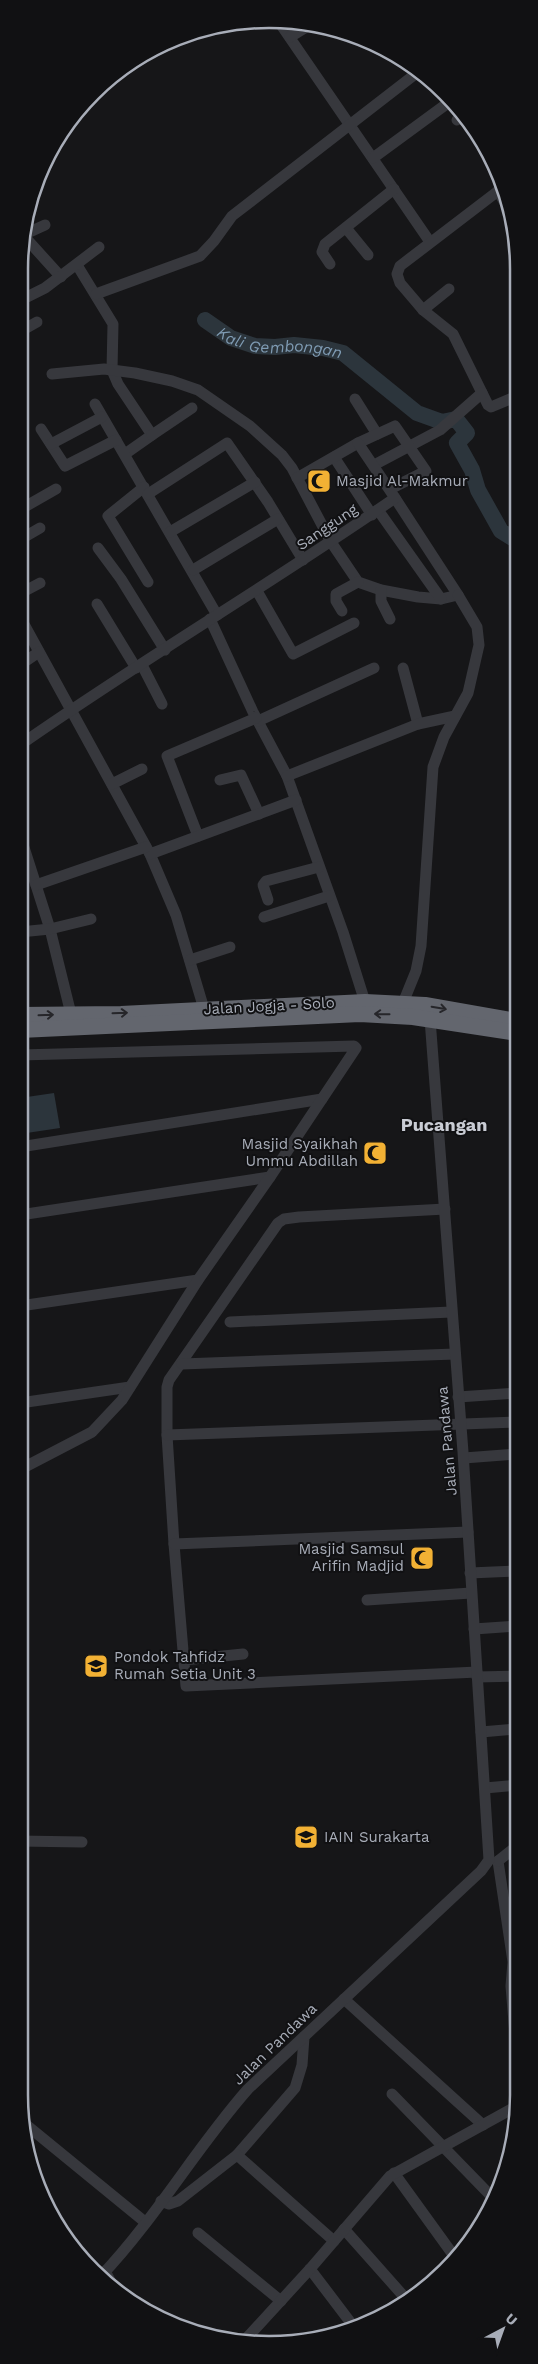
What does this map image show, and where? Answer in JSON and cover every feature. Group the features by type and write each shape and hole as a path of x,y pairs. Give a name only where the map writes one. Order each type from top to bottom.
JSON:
{"highway":[{"name":"Jalan Jogja - Solo","path":"27,1017 73,1021 363,1008 403,1003 510,1020"},
{"name":"Jalan Jogja - Solo","path":"27,1029 121,1014 204,1009 363,1008 393,1015 510,1032"}],"street":[{"path":"283,28 430,242"},
{"path":"290,37 301,30"},
{"path":"96,294 203,254 232,216 414,75"},
{"path":"373,158 446,104"},
{"path":"330,264 324,256 322,248 394,189"},
{"path":"498,191 430,242 397,271 400,284 423,310 453,334 490,407 510,399"},
{"path":"31,230 45,224"},
{"path":"346,228 368,255"},
{"path":"29,241 60,277"},
{"path":"27,296 60,277 100,247"},
{"path":"77,265 113,324 112,370 152,436"},
{"path":"423,310 449,289"},
{"path":"27,328 37,322"},
{"path":"52,374 90,370 135,372 172,381 198,390 263,436 282,455 297,478 331,542 358,582 381,590 441,599 458,594"},
{"path":"374,465 440,430 482,393"},
{"path":"355,399 377,434"},
{"path":"27,1037 337,1022 349,1020 363,1008 329,896 287,776 257,719 193,570 95,404"},
{"path":"125,454 192,408"},
{"path":"50,444 102,417"},
{"path":"297,478 358,443 396,426 410,445"},
{"path":"41,429 62,464 66,466 116,440"},
{"path":"148,582 108,516 227,443 255,482 303,560"},
{"path":"358,443 458,594 477,627 480,646 468,693 441,743 433,767 422,946 416,971 403,1003"},
{"name":"Sanggung","path":"27,740 70,710 257,591 375,512 393,494 426,472 425,467 410,445"},
{"path":"334,457 441,599"},
{"path":"170,532 255,482"},
{"path":"27,505 56,489"},
{"path":"193,570 278,519"},
{"path":"27,536 40,528"},
{"path":"98,548 121,579 165,650"},
{"path":"342,611 336,601 336,594 358,582"},
{"path":"27,590 40,583"},
{"path":"381,590 381,602 390,619"},
{"path":"257,591 293,654 354,623"},
{"path":"97,604 162,704"},
{"path":"27,630 148,850 166,889 204,1009"},
{"path":"27,660 39,652"},
{"path":"198,836 167,756 374,668"},
{"path":"403,668 418,724"},
{"path":"287,776 418,724 455,716"},
{"path":"112,784 142,769"},
{"path":"220,780 237,775 242,776 259,814"},
{"path":"36,885 198,836 296,800"},
{"path":"27,857 50,929 73,1021"},
{"path":"268,900 263,885 266,881 319,867"},
{"path":"264,917 329,896"},
{"path":"27,931 50,929 91,919"},
{"path":"190,960 230,947"},
{"name":"Jalan Pandawa","path":"105,2272 240,2099 344,1999 494,1861 485,1788 471,1593 464,1458 451,1312 430,1019"},
{"path":"27,1055 354,1046 356,1048 270,1178 198,1280 122,1400 92,1432 27,1466"},
{"path":"27,1146 322,1100"},
{"path":"27,1214 270,1178"},
{"path":"444,1209 299,1218 281,1221 167,1388 167,1435 186,1686 477,1675 510,1676"},
{"path":"27,1305 198,1280"},
{"path":"230,1322 451,1312"},
{"path":"182,1364 455,1354"},
{"path":"27,1402 130,1387"},
{"path":"458,1397 510,1393"},
{"path":"167,1435 510,1422"},
{"path":"464,1458 510,1455"},
{"path":"174,1544 468,1532"},
{"path":"470,1573 510,1571"},
{"path":"367,1600 471,1593"},
{"path":"474,1629 510,1626"},
{"path":"184,1660 243,1654"},
{"path":"481,1732 510,1730"},
{"path":"485,1788 510,1786"},
{"path":"27,1841 82,1842"},
{"path":"510,1851 494,1861 510,1937"},
{"path":"344,1999 483,2125"},
{"path":"161,2201 169,2204 178,2201 237,2155 295,2088 302,2065 304,2037"},
{"path":"392,2094 445,2146 489,2194"},
{"path":"249,2336 394,2173 510,2110"},
{"path":"30,2128 145,2222"},
{"path":"237,2155 334,2241"},
{"path":"394,2173 452,2253"},
{"path":"344,2229 403,2296"},
{"path":"198,2233 281,2301"},
{"path":"310,2269 351,2322"}],"shaded area":[{"path":"54,1093 60,1128 27,1133 27,1097"}],"waterway":[{"name":"Kali Gembongan","path":"205,320 231,338 255,346 275,347 294,345 323,348 343,353 417,413 442,422 456,419 467,433 457,443 472,470 478,490 501,531 510,537"}],"place":[{"name":"Masjid Al-Makmur","path":"319,481"},
{"name":"Masjid Syaikhah Ummu Abdillah","path":"375,1153"},
{"name":"Masjid Samsul Arifin Madjid","path":"422,1558"},
{"name":"Pondok Tahfidz Rumah Setia Unit 3","path":"96,1666"},
{"name":"IAIN Surakarta","path":"306,1837"}],"district":[{"name":"Pucangan","path":"444,1125"}]}
